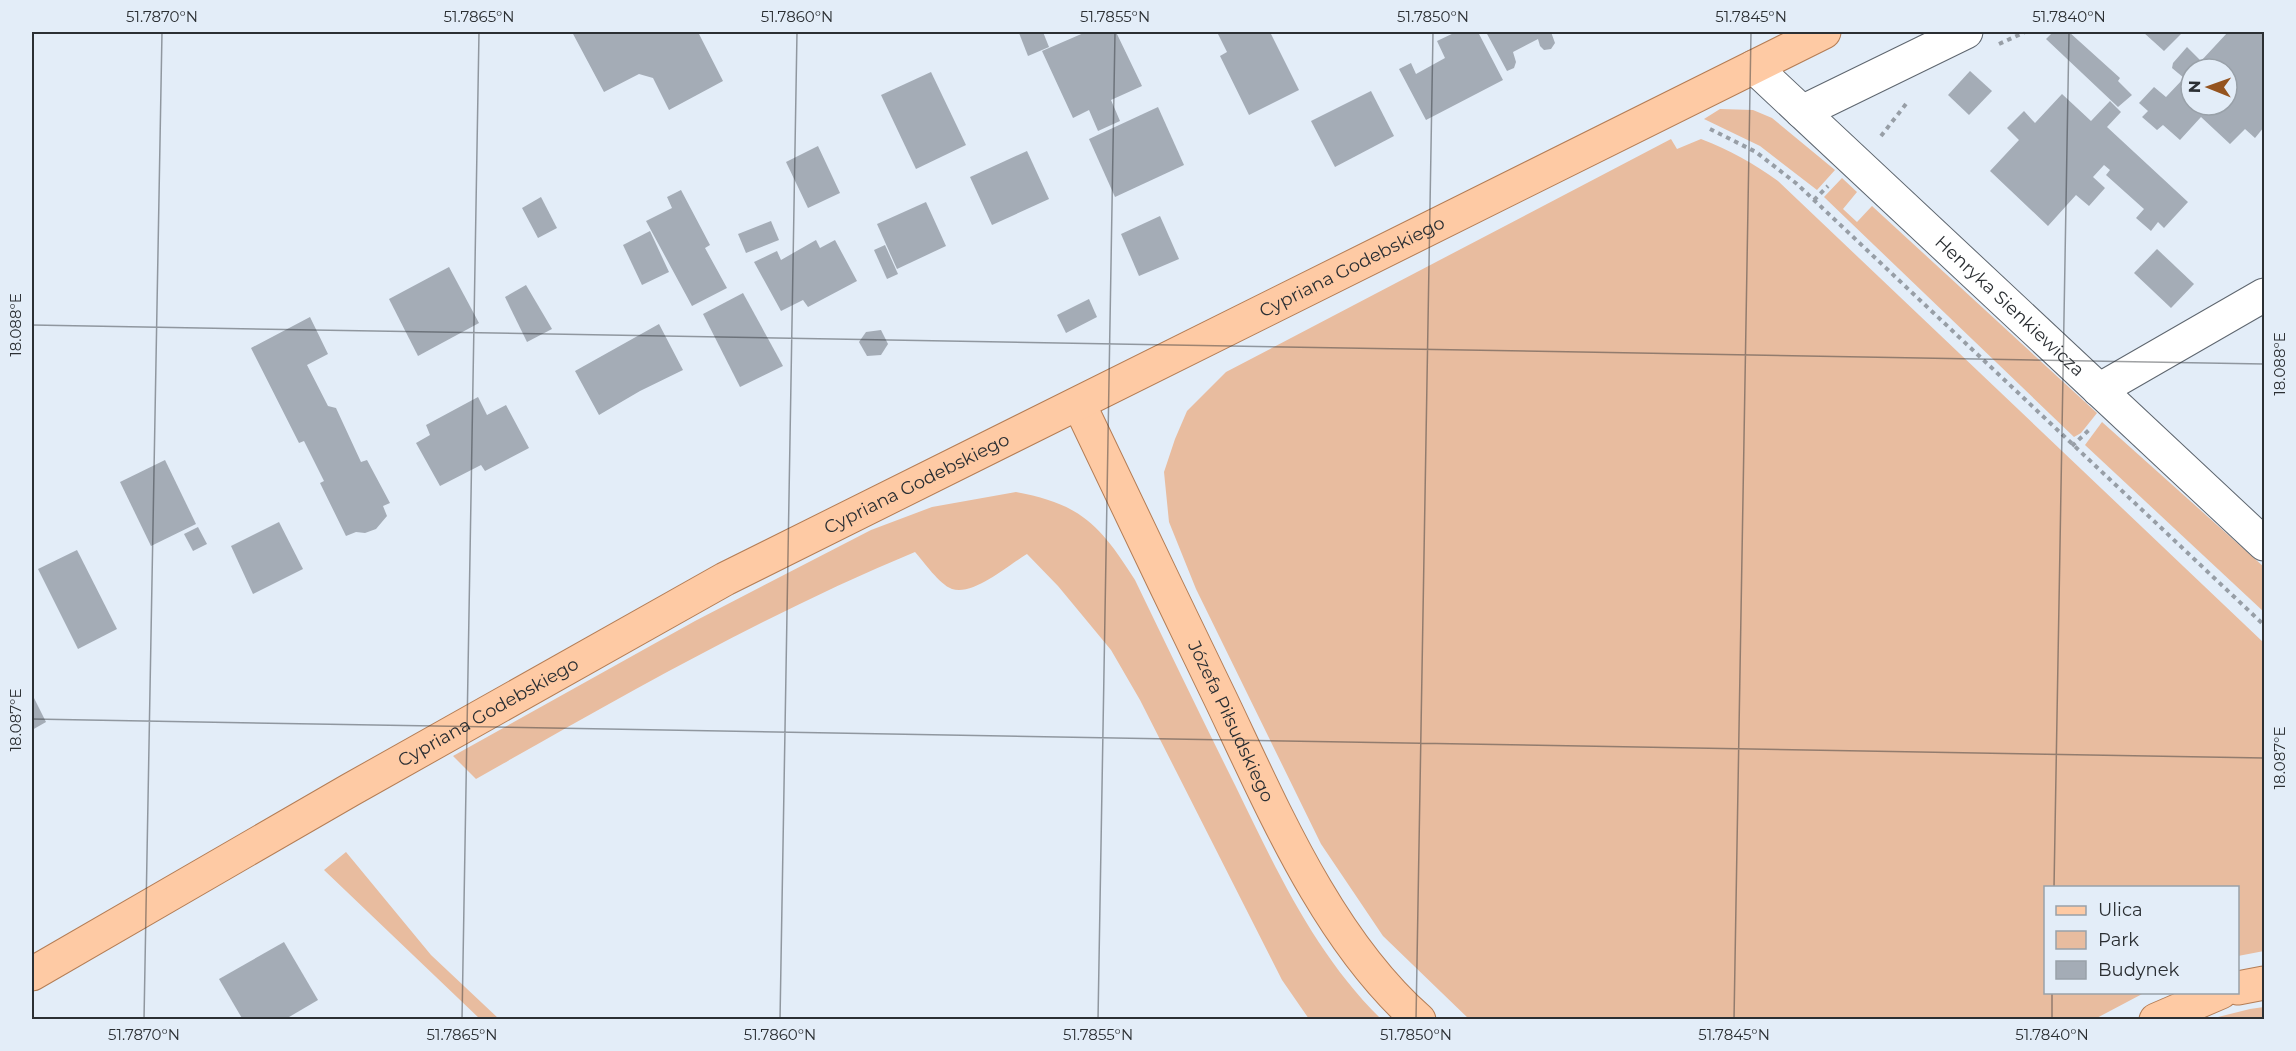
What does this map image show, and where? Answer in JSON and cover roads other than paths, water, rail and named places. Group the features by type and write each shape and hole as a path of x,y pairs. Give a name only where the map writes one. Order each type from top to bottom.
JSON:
{"main road":[{"name":"Cypriana Godebskiego","path":"32,974 350,790 725,579 1824,32"},
{"name":"Józefa Piłsudskiego","path":"1079,404 1263,790 1303,866 1338,924 1373,971 1419,1020"},
{"path":"2239,988 2265,983"},
{"path":"2156,1020 2219,994"}],"street":[{"path":"1802,112 1966,32"},
{"name":"Henryka Sienkiewicza","path":"1754,67 2265,544"},
{"path":"2099,390 2265,295"}]}
